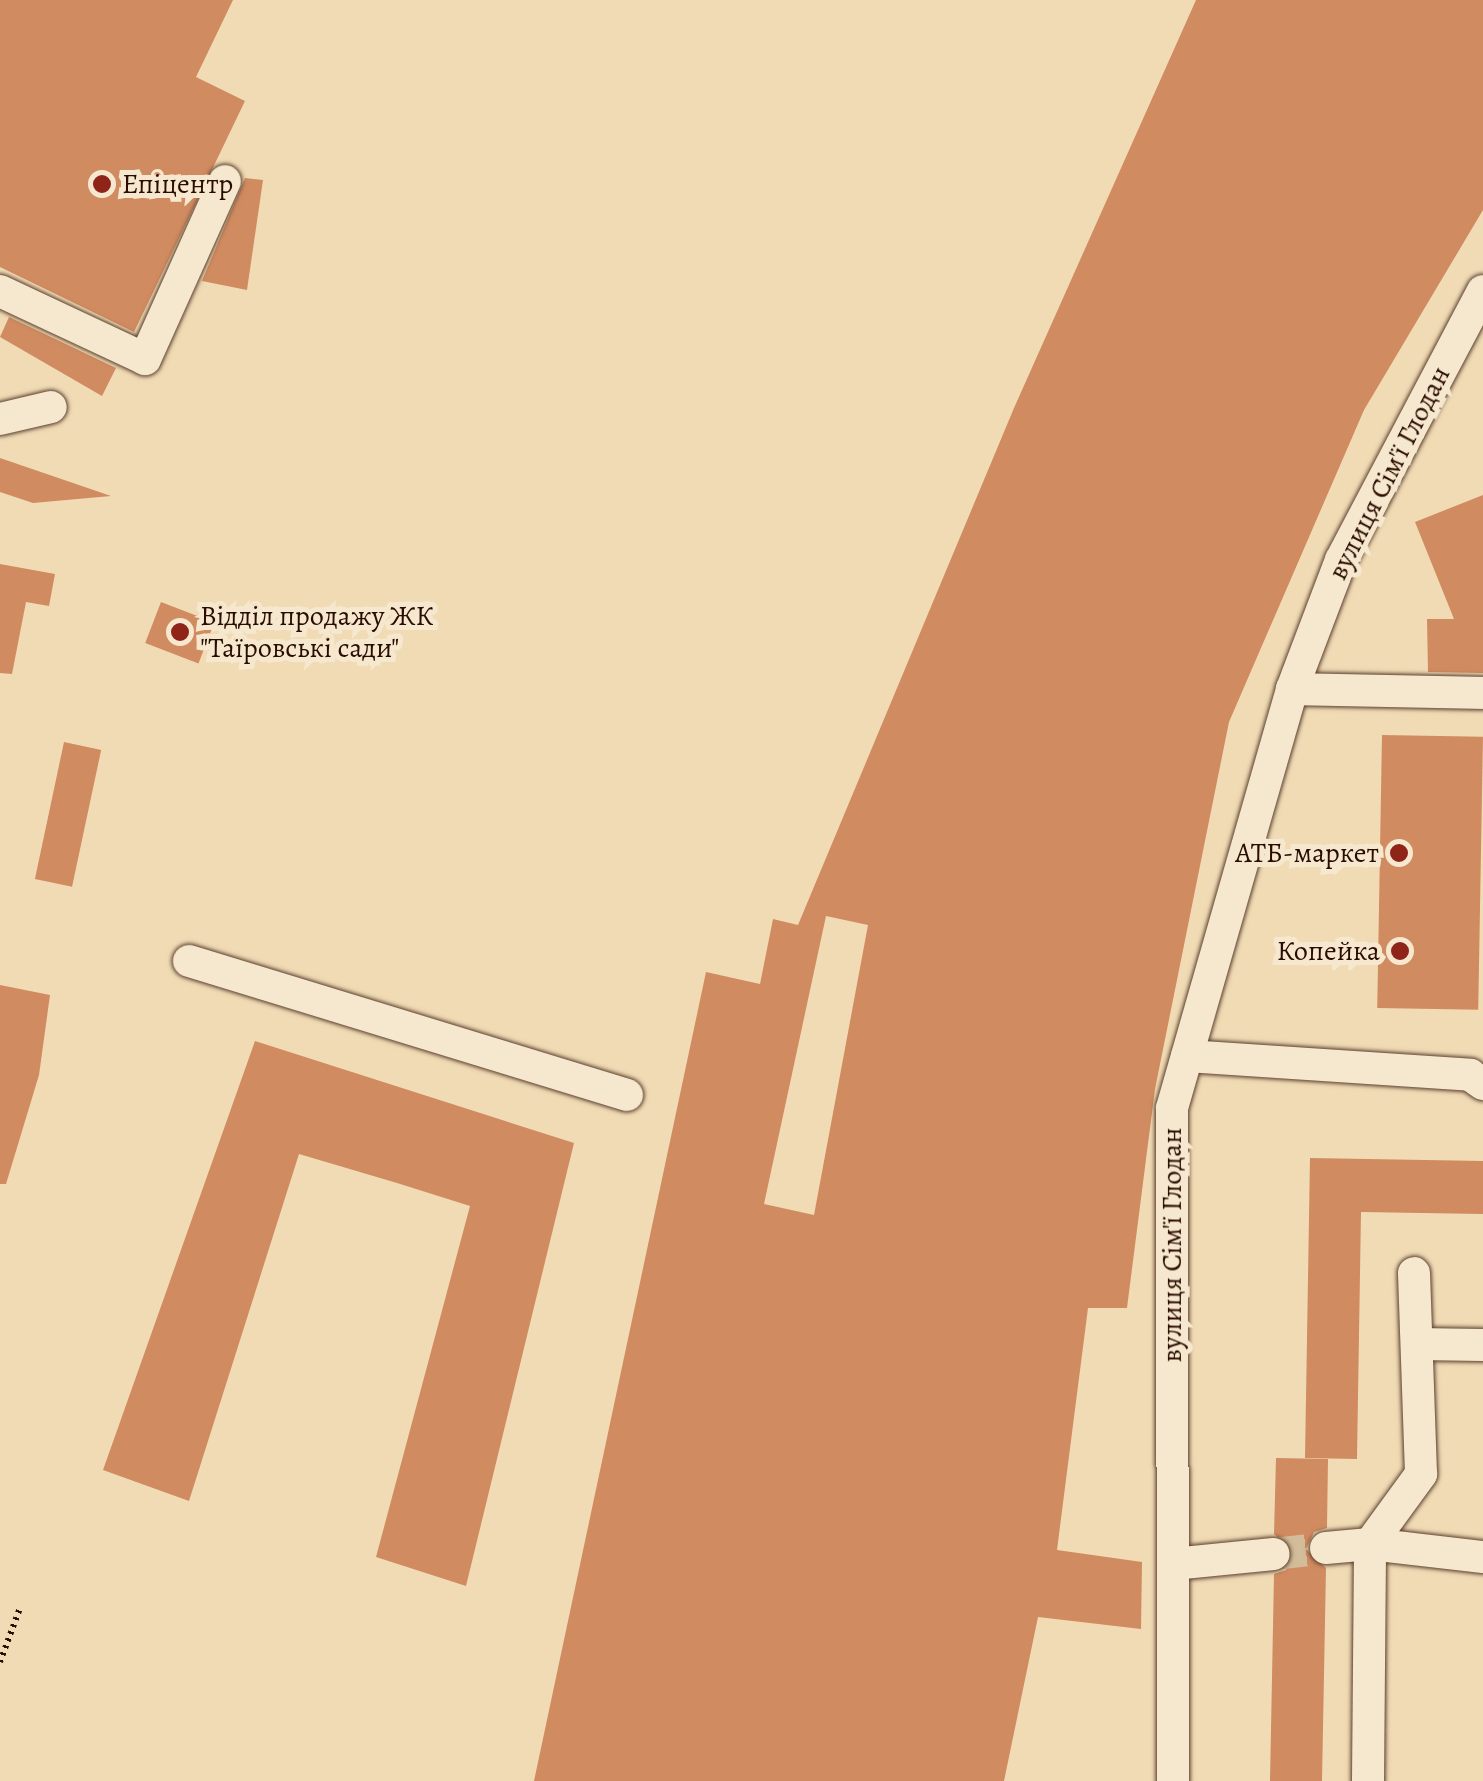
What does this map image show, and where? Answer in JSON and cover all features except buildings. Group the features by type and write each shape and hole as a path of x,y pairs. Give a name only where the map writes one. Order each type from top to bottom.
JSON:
{"street":[{"path":"0,290 145,359 225,181"},
{"name":"вулиця Сім'ї Глодан","path":"1173,1781 1172,1108 1292,689 1341,560 1483,291"},
{"path":"0,419 51,407"},
{"path":"1292,689 1483,693"},
{"path":"189,961 627,1095"},
{"path":"1187,1056 1470,1075 1483,1084"},
{"path":"1368,1781 1370,1544 1422,1474 1414,1274"},
{"path":"1416,1344 1483,1345"},
{"path":"1326,1548 1370,1544 1483,1557"},
{"path":"1173,1564 1274,1554"}],"path":[{"path":"0,1662 20,1608"}],"tunnel":[{"path":"1274,1554 1326,1548"}],"place":[{"name":"Епіцентр","path":"102,184"},
{"name":"Відділ продажу ЖК \"Таїровські сади\"","path":"180,632"},
{"name":"АТБ-маркет","path":"1399,853"},
{"name":"Копейка","path":"1400,951"}]}
